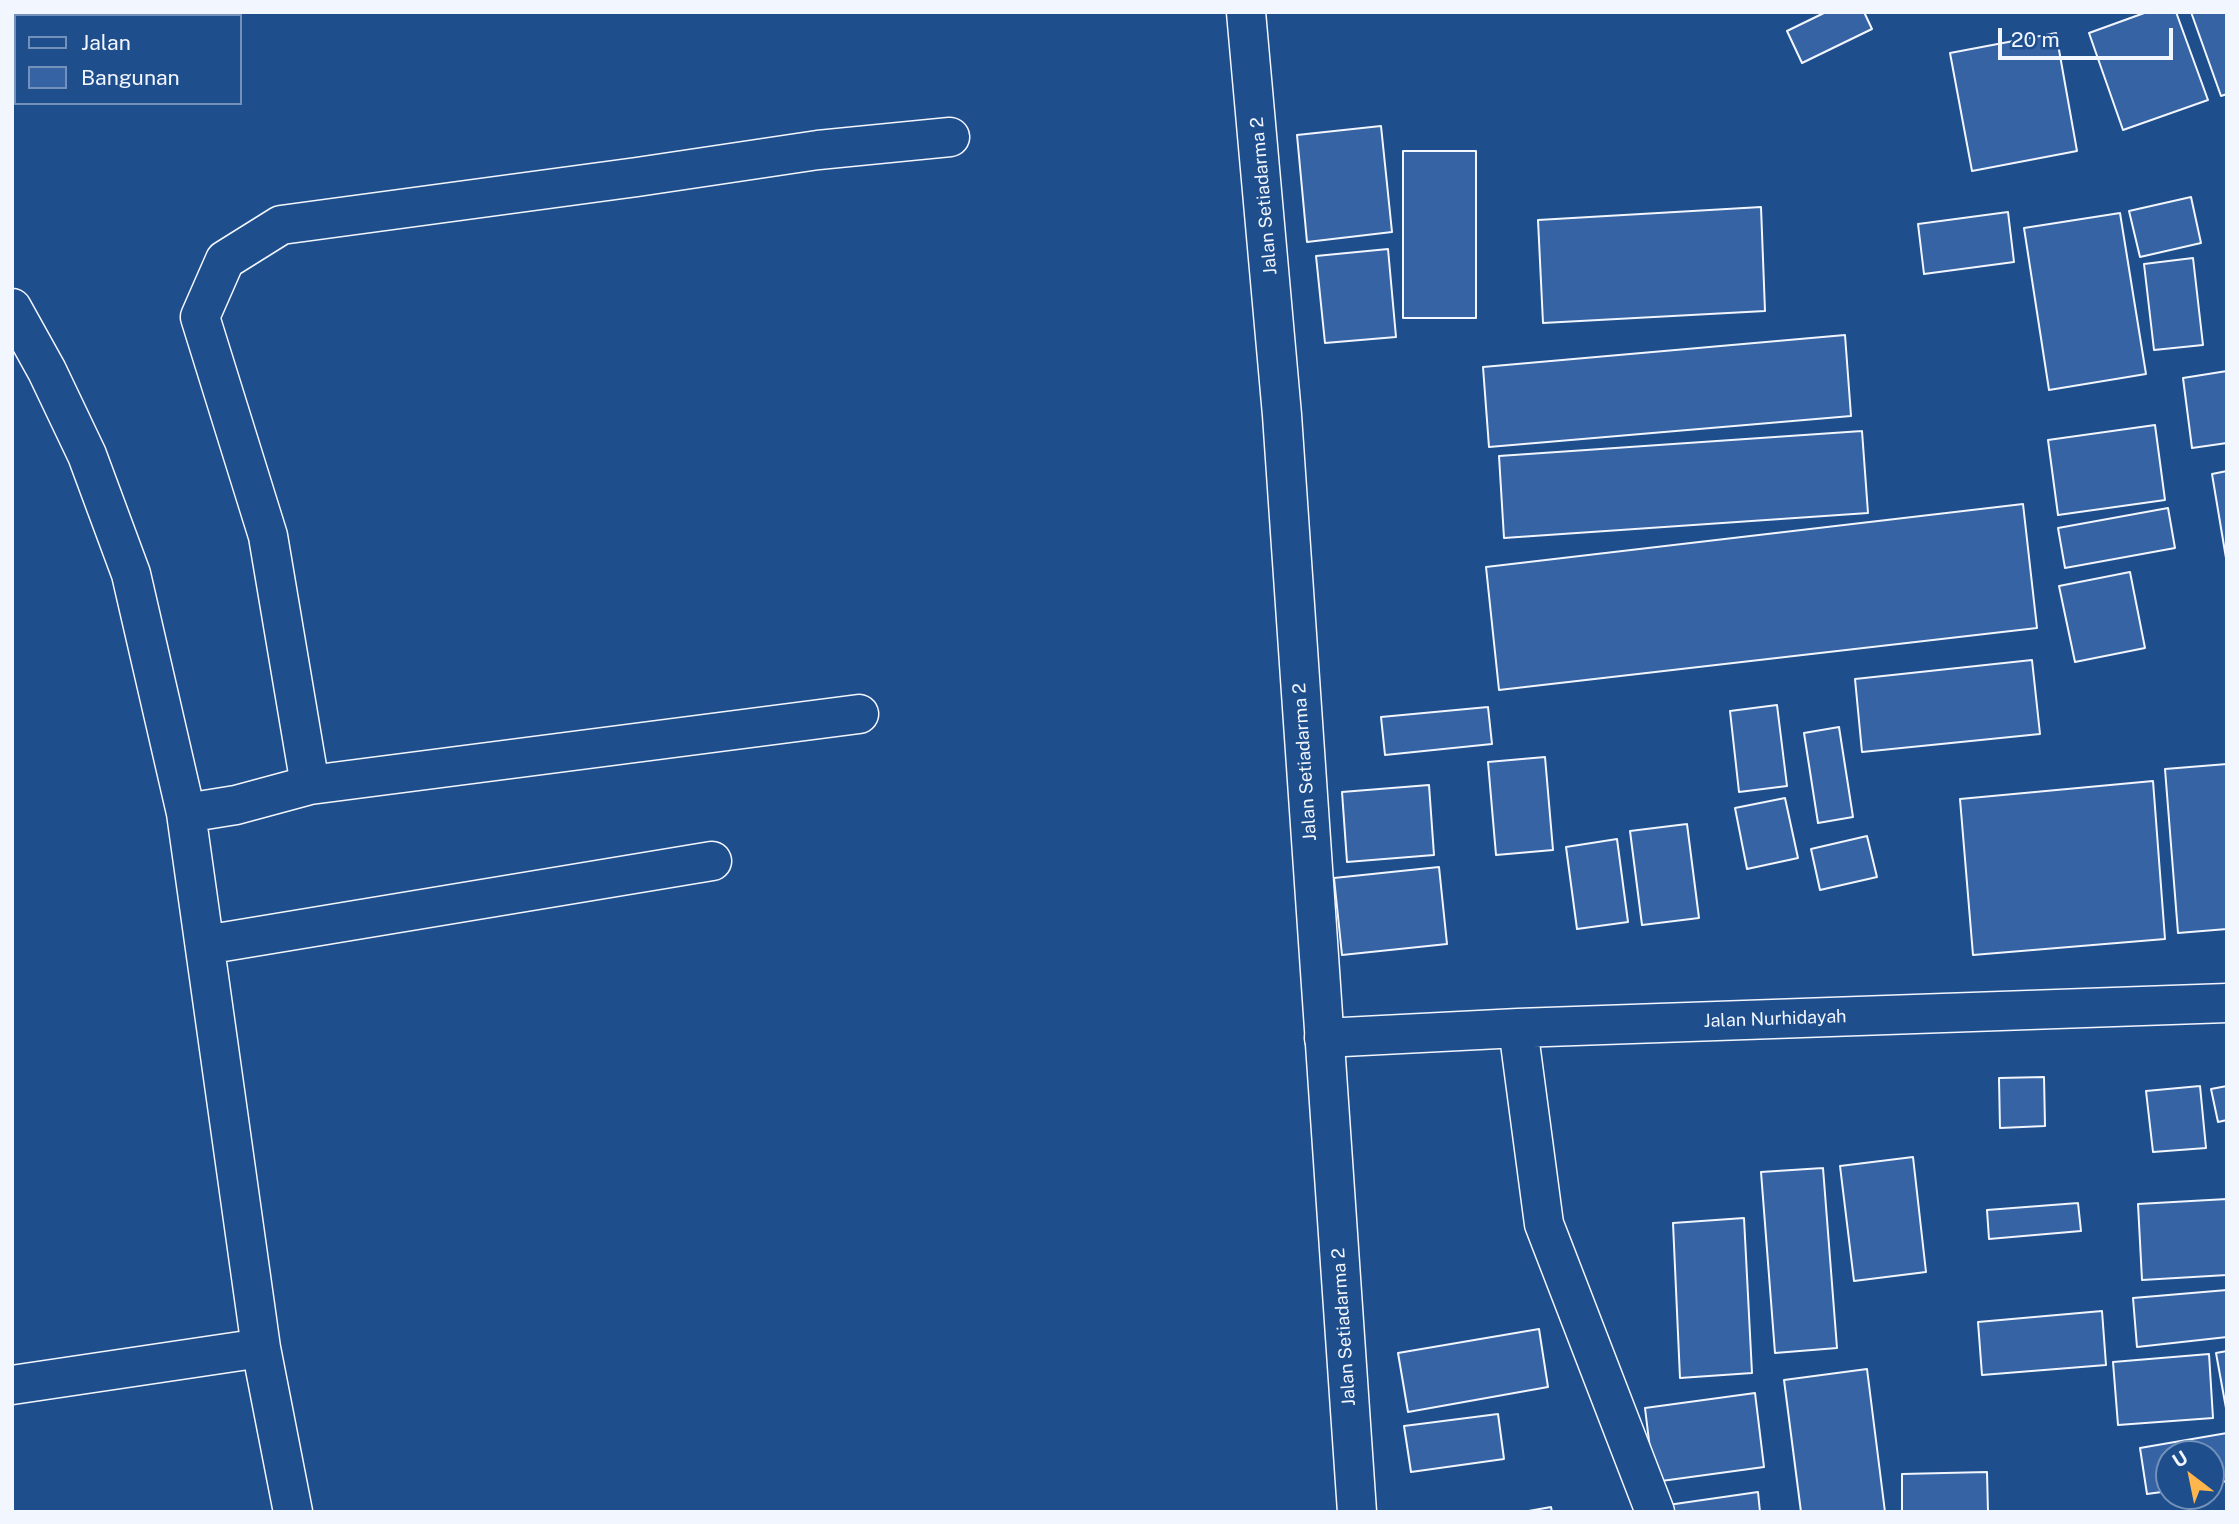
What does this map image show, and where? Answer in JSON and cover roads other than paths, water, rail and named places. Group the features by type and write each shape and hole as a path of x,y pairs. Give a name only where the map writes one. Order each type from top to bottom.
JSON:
{"main road":[{"name":"Jalan Setiadarma 2","path":"1246,12 1283,429 1357,1512"},
{"path":"310,785 268,536 200,317 225,260 281,225 818,150 950,137"},
{"path":"12,308 47,370 87,456 131,574 186,813 261,1348 293,1512"},
{"path":"186,813 236,805 310,785 859,714"},
{"path":"205,946 712,861"},
{"name":"Jalan Nurhidayah","path":"1324,1038 1518,1028 2227,1003"},
{"path":"1518,1028 1544,1224 1654,1512"},
{"path":"12,1385 261,1348"}]}
